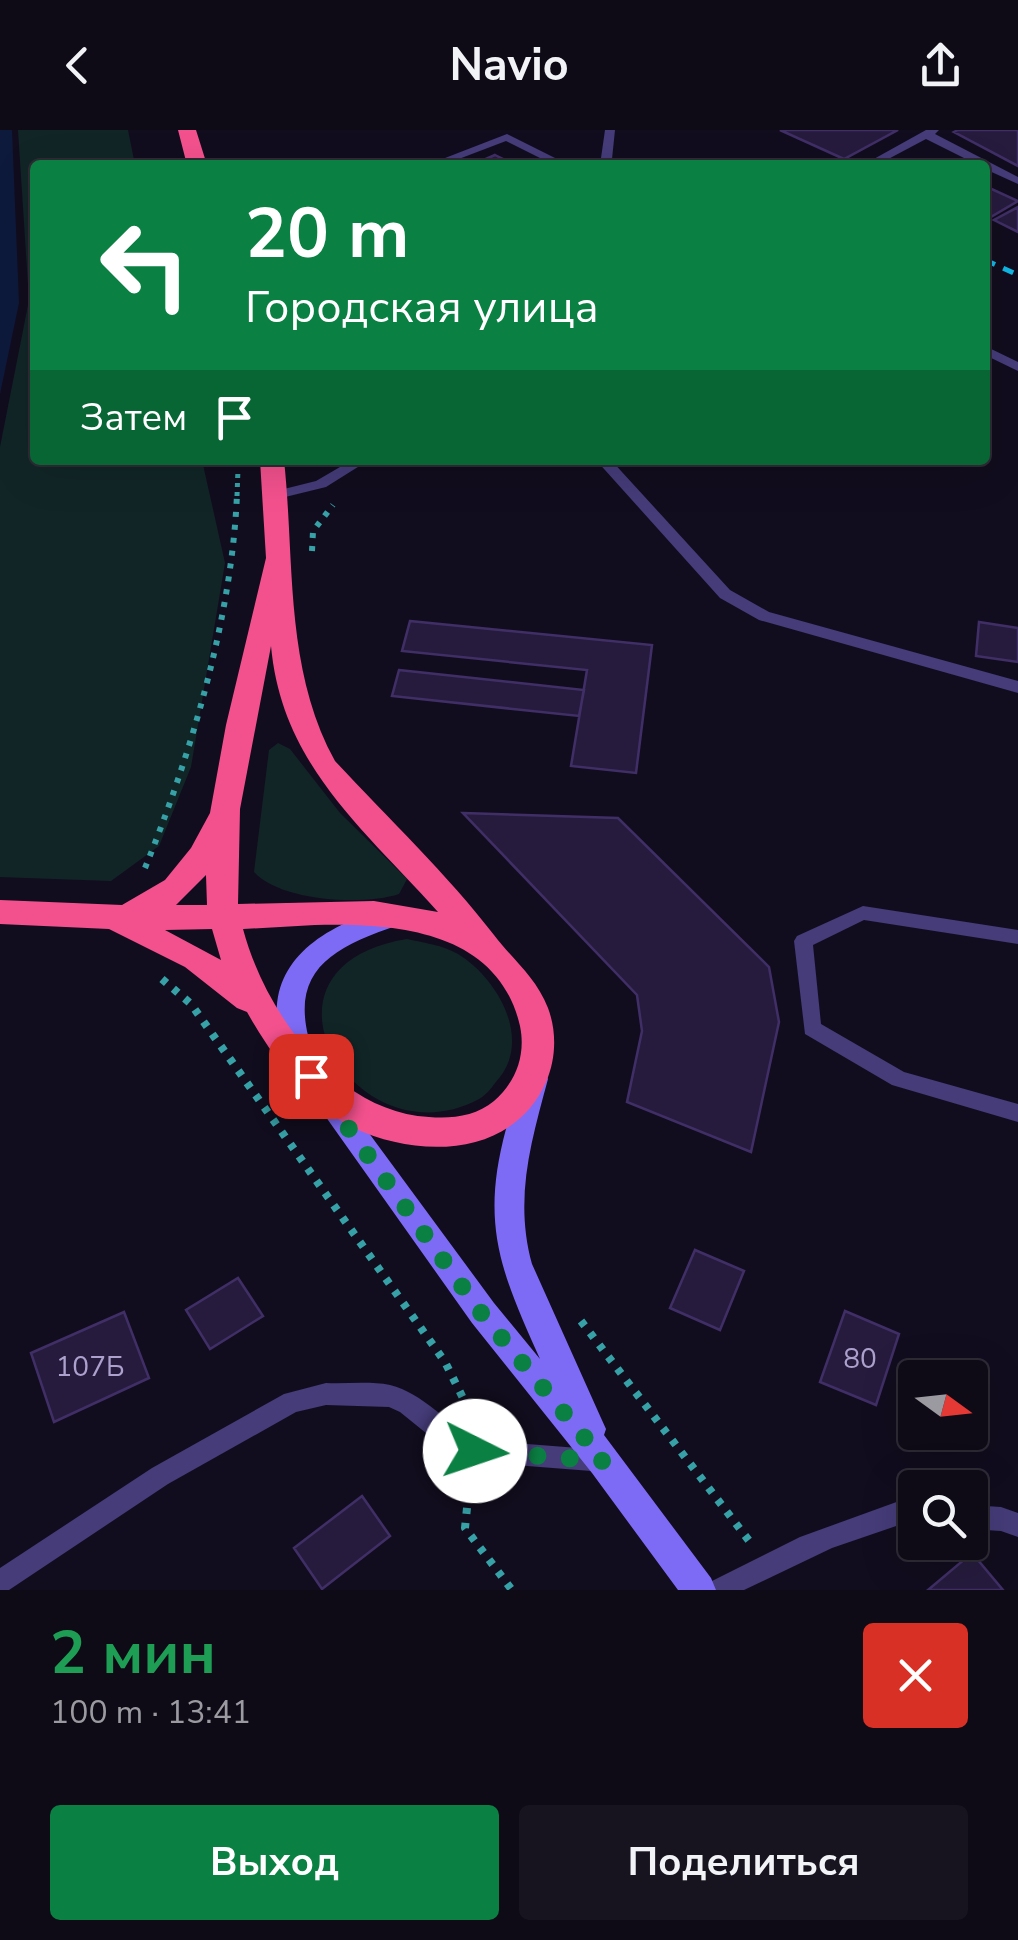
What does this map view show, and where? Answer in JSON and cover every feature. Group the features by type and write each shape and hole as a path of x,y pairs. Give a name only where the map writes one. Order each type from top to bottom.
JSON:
{"highway":[{"path":"186,130 195,160"},
{"path":"273,465 288,678 308,741 326,768 495,953 532,1004 540,1026 537,1066 522,1094 482,1125 455,1132 397,1128 366,1117 311,1076 261,1011 245,982 225,917 222,852 231,776 277,561"},
{"path":"92,917 152,906 176,892 207,849 231,776"},
{"path":"0,912 92,917 401,916 435,922 464,933 495,953"},
{"path":"92,917 196,958 261,1011"}],"main road":[{"path":"401,916 362,923 308,957 295,982 288,1011 294,1043 311,1076 482,1314 604,1461 699,1590"},
{"path":"537,1066 508,1182 507,1218 513,1256 604,1461"}],"lane":[{"path":"605,160 610,130"},
{"path":"878,160 930,132 980,160"},
{"path":"446,160 507,137 553,160"},
{"path":"990,165 1018,181"},
{"path":"990,353 1018,367"},
{"path":"277,496 321,484 353,465"},
{"path":"607,465 725,594 764,616 1018,687"},
{"path":"1018,937 862,914 803,941 812,1028 899,1079 1018,1112"},
{"path":"0,1582 160,1476 292,1402 326,1394 388,1396 408,1404 450,1438 475,1451 604,1461"},
{"path":"721,1590 766,1562 816,1540 898,1513"},
{"path":"988,1518 1018,1525"}],"path":[{"path":"137,874 145,868 168,808 222,623 234,562 238,465"},
{"path":"152,973 192,1004 446,1362 472,1414 475,1451 464,1509 465,1528 512,1590"}],"green space":[{"path":"18,130 128,130 134,160 30,160 30,465 203,465 225,563 191,767 159,846 111,881 0,877 0,447 29,300"},
{"path":"278,743 290,749 340,813 407,879 399,894 365,900 302,895 266,882 254,872 269,750"},
{"path":"407,939 458,954 485,978 505,1010 511,1027 509,1061 479,1099 434,1112 392,1106 357,1085 333,1054 322,1019 329,985 356,957"}],"water":[{"path":"0,130 12,130 19,303 0,394"}],"building":[{"path":"780,130 898,130 844,159"},
{"path":"958,130 1018,130 1018,166 954,132"},
{"path":"990,188 1018,201 990,217"},
{"path":"1018,207 1018,232 994,220"},
{"path":"410,621 652,645 636,773 571,766 587,670 402,651"},
{"path":"979,622 1018,628 1018,662 976,656"},
{"path":"399,670 584,690 579,716 392,696"},
{"path":"463,813 618,818 769,967 779,1022 751,1152 627,1102 642,1031 637,995"},
{"path":"695,1250 744,1271 720,1330 670,1308"},
{"path":"238,1278 263,1316 210,1349 186,1310"},
{"path":"845,1311 899,1334 876,1405 820,1382"},
{"path":"124,1312 149,1378 54,1422 31,1353"},
{"path":"362,1496 390,1536 322,1589 294,1548"},
{"path":"964,1560 978,1560 1003,1590 928,1590"}],"railway":[{"path":"990,262 1018,275"}],"route":[{"path":"311,1076 482,1314 604,1461 475,1451"}]}
